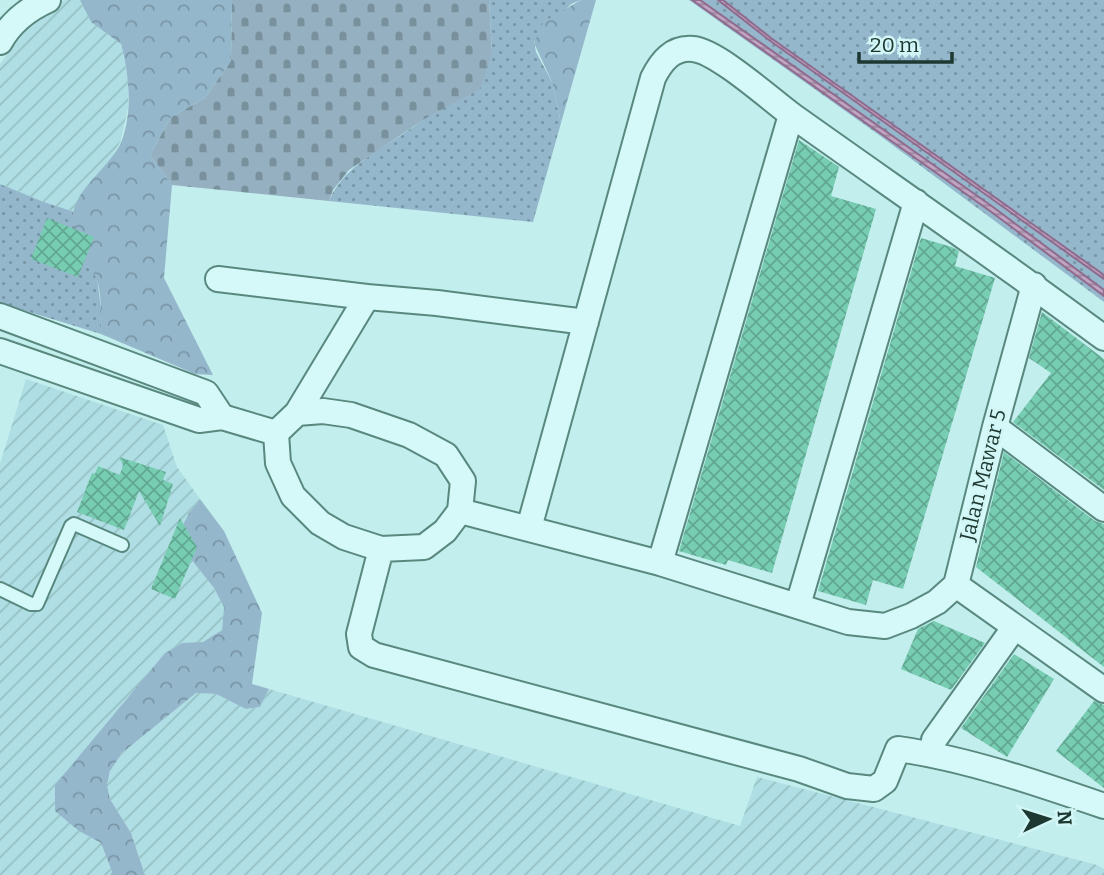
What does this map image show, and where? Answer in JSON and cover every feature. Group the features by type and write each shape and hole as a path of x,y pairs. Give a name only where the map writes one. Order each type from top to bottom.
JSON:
{"street":[{"path":"0,42 29,9 48,0"},
{"path":"529,528 653,78 662,61 676,51 692,49 709,54 791,115 1034,285 1104,338"},
{"path":"660,563 791,115"},
{"path":"798,606 916,202"},
{"path":"218,279 586,322"},
{"name":"Jalan Mawar 5","path":"956,585 1034,285"},
{"path":"276,433 297,413 367,297"},
{"path":"0,316 206,393 222,416"},
{"path":"0,351 199,420 222,416 276,433"},
{"path":"276,433 278,463 293,496 320,523 344,537 381,548 424,547 445,531 460,511 463,481 446,455 409,435 351,415 323,411 297,413"},
{"path":"995,427 1104,509"},
{"path":"460,511 660,563 848,622 885,626 937,602 956,585 1104,690"},
{"path":"381,548 359,634 361,647 374,655 799,769 847,786 874,789 885,781 898,749 921,752 1047,786 1104,806"},
{"path":"934,740 1014,628"}],"lane":[{"path":"0,590 31,604 37,604 74,524 122,545"}],"shaded area":[{"path":"64,0 80,0 91,22 121,44 129,83 128,108 121,140 111,159 83,193 76,204 75,212 0,184 0,64 30,25 49,8"},
{"path":"692,0 700,0 993,207 1104,290 1104,296 990,211"},
{"path":"718,0 723,0 771,38 1104,275 1104,279 769,40"},
{"path":"26,379 163,425 177,467 200,499 189,513 190,558 214,588 224,607 222,630 203,643 182,643 165,653 79,831 101,843 112,872 110,875 0,875 0,464"},
{"path":"269,689 740,826 757,777 1097,865 1104,869 1104,875 145,875 131,833 110,799 107,785 110,771 122,753 196,693 216,694 247,709 260,707"}],"green space":[{"path":"80,0 232,0 231,61 205,98 171,117 150,155 172,185 164,278 213,375 195,374 101,334 99,286 79,248 73,221 74,210 84,190 122,140 128,116 129,92 121,44 91,22"},
{"path":"232,0 489,0 492,53 480,89 426,118 349,170 333,190 329,201 172,185 150,155 171,117 205,98 231,61"},
{"path":"489,0 581,0 571,4 534,42 536,52 552,82 561,123 533,222 329,201 336,187 359,164 426,117 492,53"},
{"path":"581,0 596,0 561,123 552,82 534,43 543,22"},
{"path":"689,0 1104,0 1104,302 879,135"},
{"path":"0,184 75,212 73,221 86,264 97,278 101,334 0,303"},
{"path":"200,499 224,531 262,613 252,684 269,689 260,707 246,709 216,694 196,693 122,753 110,771 107,785 110,799 131,833 145,875 110,875 112,872 101,843 79,831 55,811 55,785 165,653 182,643 203,642 222,630 224,607 214,588 190,558 183,525"}],"building":[{"path":"799,140 839,167 831,196 876,209 772,573 728,560 726,565 679,551"},
{"path":"47,218 94,237 78,277 31,259"},
{"path":"921,238 959,251 955,266 995,278 903,589 873,580 866,605 818,591"},
{"path":"1042,312 1104,359 1104,490 1013,422 1051,373 1029,358"},
{"path":"1004,452 1095,521 1104,524 1104,667 976,567"},
{"path":"119,457 166,472 163,480 173,484 160,526 139,491 124,530 77,512 92,473 95,474 98,466 120,475 123,465"},
{"path":"180,518 197,547 175,599 151,589"},
{"path":"934,621 985,643 951,690 901,669 918,629"},
{"path":"1014,654 1054,679 1007,757 961,728"},
{"path":"1094,701 1104,705 1104,788 1056,751"}]}
